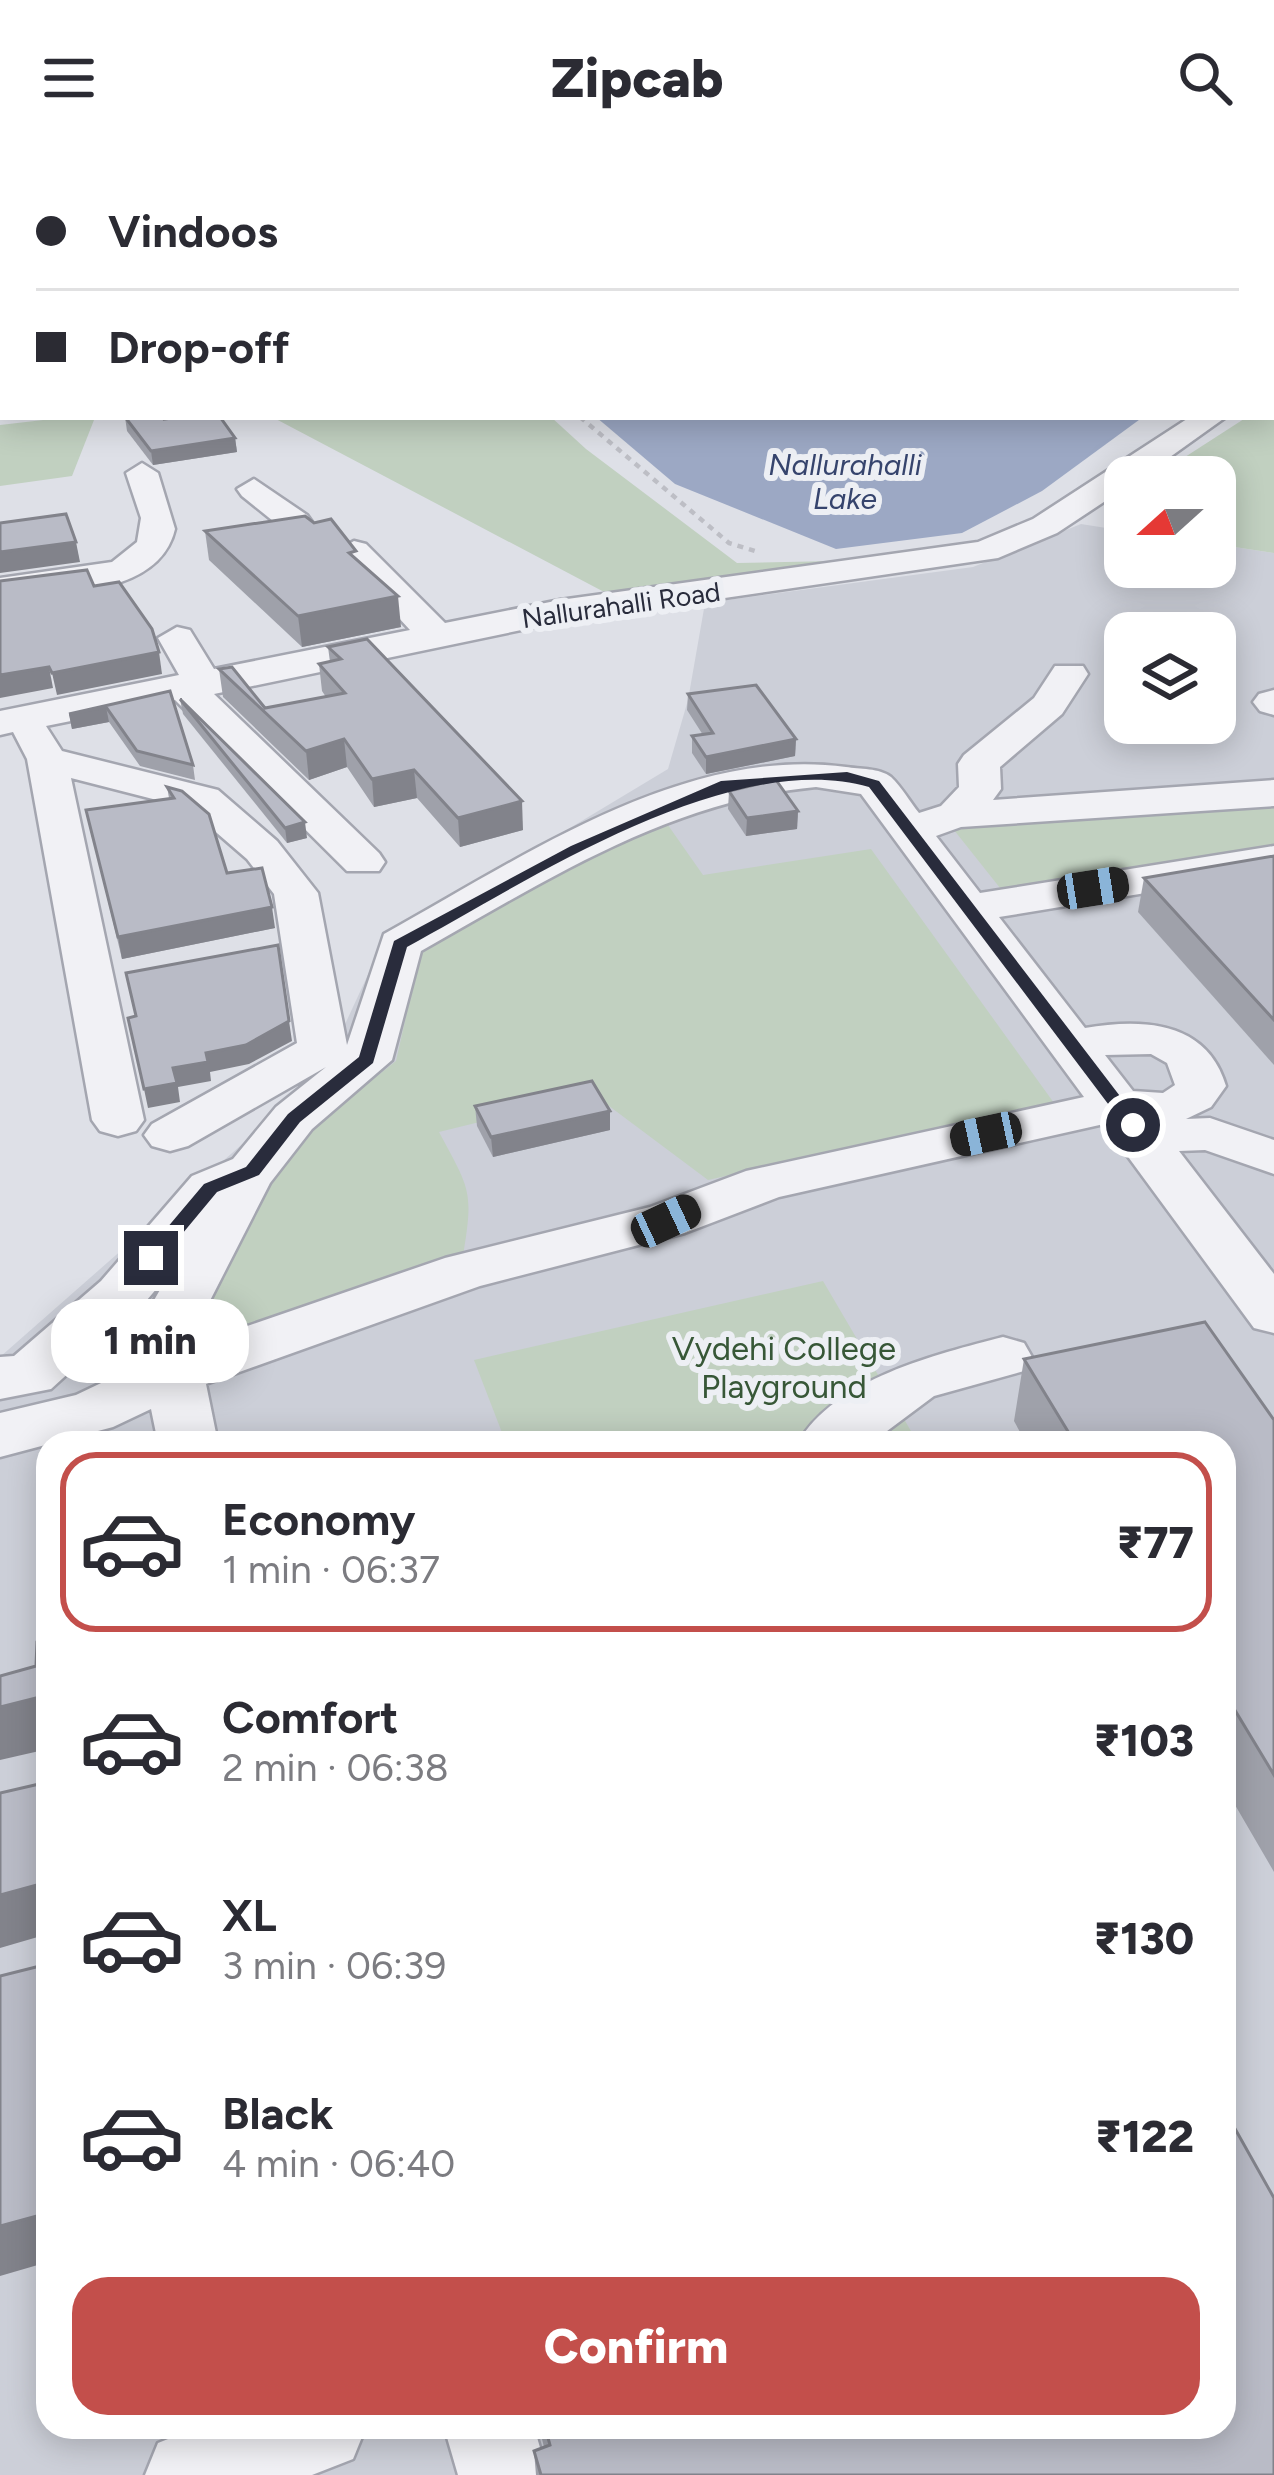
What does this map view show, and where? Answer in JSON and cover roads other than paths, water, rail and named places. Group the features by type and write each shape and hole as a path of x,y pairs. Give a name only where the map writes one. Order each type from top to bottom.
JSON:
{"street":[{"name":"Nallurahalli Road","path":"12,722 560,611 986,551 1045,526 1206,420"},
{"path":"0,589 122,572 170,539 142,473"},
{"path":"249,528 305,527 254,489"},
{"path":"354,551 436,635"},
{"path":"177,638 195,687 363,862"},
{"path":"933,822 980,790 979,764 1048,706 1069,674"},
{"path":"12,722 47,759 203,799 262,850 296,893 283,945 323,1049 170,1135"},
{"path":"848,733 874,784"},
{"path":"47,759 118,1120"},
{"path":"185,1431 166,1330 253,1171 294,1118 367,1060 400,944 576,849 726,784 847,776 874,784 933,822 972,908 1274,1314"},
{"path":"933,822 1274,793"},
{"path":"972,908 1274,859"},
{"path":"0,1435 92,1412 172,1374 465,1271 666,1221 765,1183 1130,1121 1177,1107 1202,1087 1199,1068 1178,1048 1144,1037 1073,1045"},
{"path":"1130,1121 1210,1134 1274,1157"},
{"path":"0,1378 30,1374 122,1294 211,1188 253,1171"},
{"path":"845,1431 914,1381 1004,1358"},
{"path":"190,2475 288,2439"},
{"path":"492,2439 503,2475"}],"water":[{"name":"Nallurahalli Lake","path":"600,420 1139,420 1042,491 962,533 836,549 675,484"}],"park label":[{"name":"Vydehi College Playground","path":"784,1367"}]}
